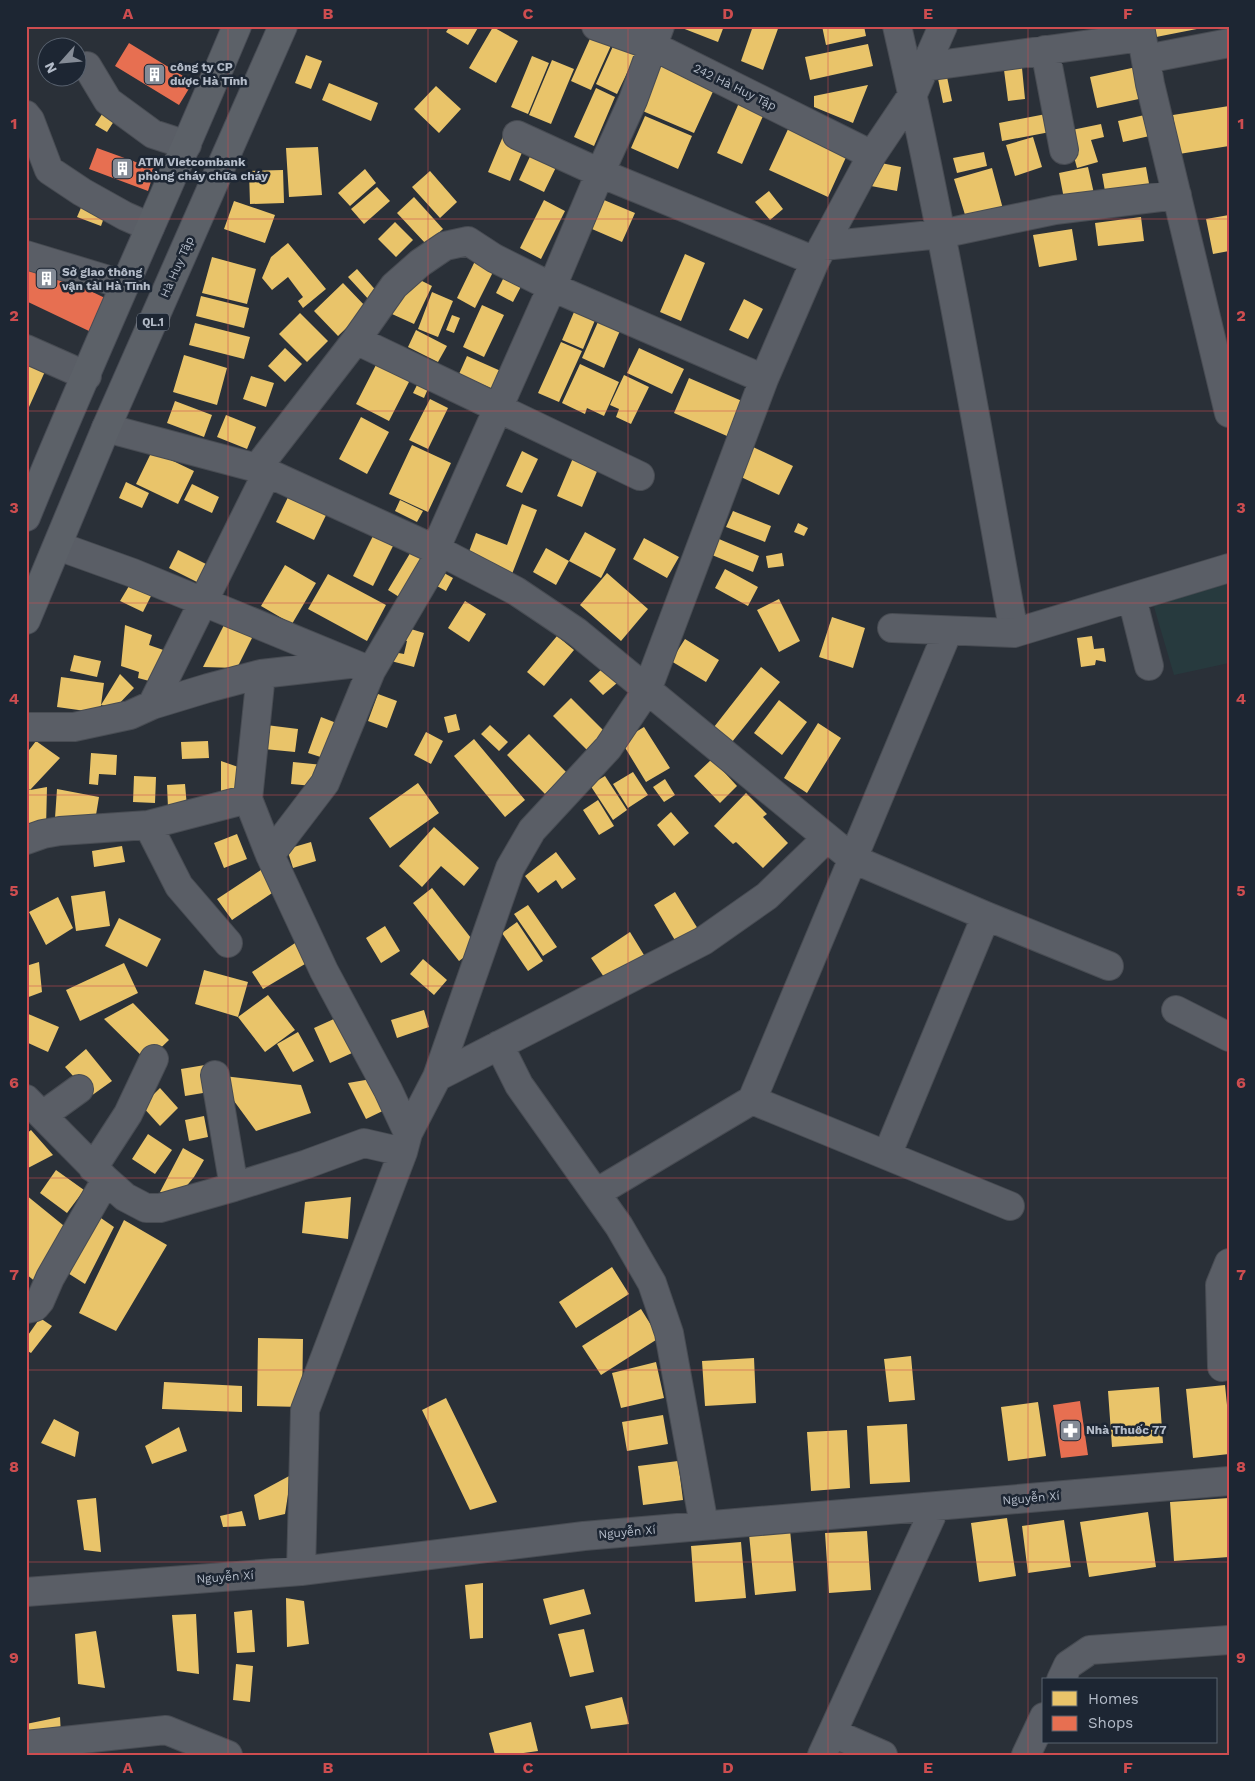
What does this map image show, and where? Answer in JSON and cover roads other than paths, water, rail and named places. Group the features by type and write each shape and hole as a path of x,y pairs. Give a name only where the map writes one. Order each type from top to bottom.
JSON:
{"main road":[{"path":"29,500 87,376 150,227 188,145 237,26"},
{"name":"Hà Huy Tập","path":"26,620 106,428 283,26"}],"street":[{"name":"242 Hà Huy Tập","path":"596,26 656,36 872,155"},
{"path":"897,26 913,94 941,234 1014,633"},
{"path":"301,1571 305,1410 405,1142 437,1077 510,868 532,830 608,748 647,690 764,379 819,254 872,155 913,94 943,26"},
{"path":"270,855 326,783 361,668 438,551 633,100 656,36"},
{"path":"924,67 1045,50 1143,41 1229,43"},
{"path":"1143,41 1150,84 1229,413"},
{"path":"1045,50 1064,150"},
{"path":"88,66 108,101 153,134 188,145"},
{"path":"26,115 30,120 49,170 82,192 124,216 150,227"},
{"path":"517,135 600,173 819,254 941,234 1055,210 1177,195"},
{"path":"152,705 204,602 262,470 394,286 420,263 445,246 468,242 494,258 552,287 764,379"},
{"path":"26,255 125,285"},
{"path":"356,340 640,476"},
{"path":"26,349 87,376"},
{"path":"106,428 262,470 438,551 516,591 577,632 853,859 1109,966"},
{"path":"58,546 133,573 361,668"},
{"path":"892,628 1014,633 1229,568"},
{"path":"1132,598 1149,666"},
{"path":"596,1193 752,1100 948,631"},
{"path":"26,726 74,727 130,716 152,705 261,674 361,668"},
{"path":"261,674 248,799 270,855 324,972 388,1090 405,1142"},
{"path":"26,840 60,831 148,824 248,799"},
{"path":"148,824 179,886 228,943"},
{"path":"437,1077 703,941 767,896 827,838"},
{"path":"887,1155 986,916"},
{"path":"1176,1010 1229,1037"},
{"path":"499,1046 520,1085 619,1226 652,1283 669,1333 704,1525"},
{"path":"26,1309 35,1307 40,1301 154,1059"},
{"path":"215,1075 234,1187"},
{"path":"79,1089 35,1107 125,1197 146,1208 160,1208 234,1187 307,1164 364,1143 405,1142"},
{"path":"752,1100 1010,1206"},
{"path":"1222,1367 1226,1278"},
{"name":"Nguyễn Xí","path":"26,1592 301,1571 584,1536 1229,1481"},
{"path":"883,1755 828,1744 936,1506"},
{"path":"1062,1678 1068,1664 1090,1650 1229,1640"},
{"path":"1026,1755 1042,1721"},
{"path":"26,1745 141,1743 166,1730 228,1755"}],"place":[{"name":"công ty CP dược Hà Tĩnh","path":"154,74"},
{"name":"ATM Vietcombank phòng cháy chữa cháy","path":"122,169"},
{"name":"Sở giao thông vận tải Hà Tĩnh","path":"46,279"},
{"name":"Nhà Thuốc 77","path":"1070,1430"}]}
